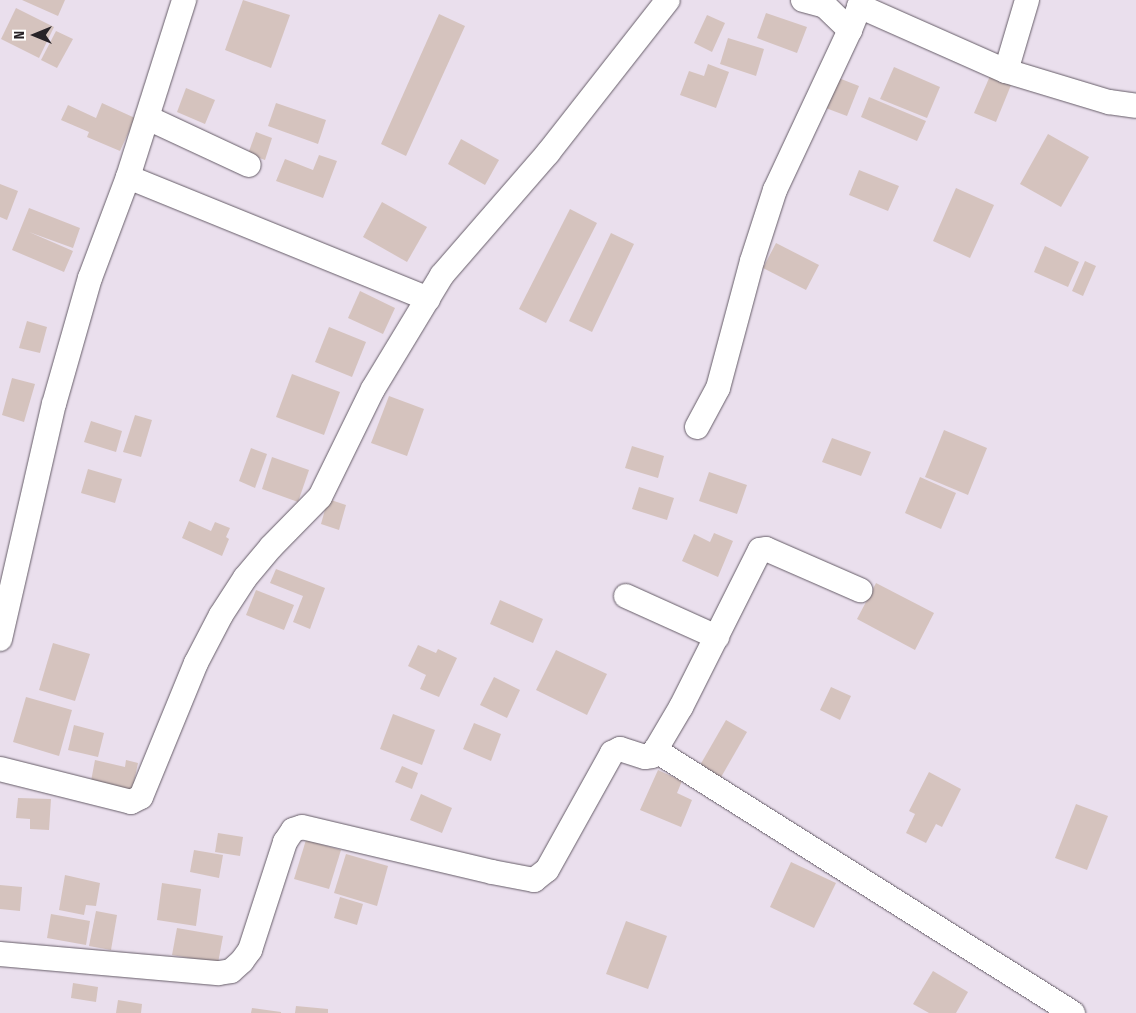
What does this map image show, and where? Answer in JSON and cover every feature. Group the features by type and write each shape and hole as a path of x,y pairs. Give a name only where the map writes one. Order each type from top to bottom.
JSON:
{"street":[{"path":"0,639 54,404 90,278 148,118 184,0"},
{"path":"0,769 131,802 141,797 196,663 221,615 245,578 271,547 320,497 373,389 442,276 548,153 668,0"},
{"path":"803,0 825,6 850,30"},
{"path":"1006,71 1027,0"},
{"path":"697,427 718,388 752,261 775,190 850,30 860,3 1006,71 1109,102 1136,106"},
{"path":"148,118 249,165"},
{"path":"128,177 428,298"},
{"path":"0,954 219,973 231,970 242,961 250,950 285,842 294,830 302,827 492,872 534,880 547,870 612,753 620,749 647,757 652,756 681,706 761,550 766,550 860,590"},
{"path":"626,596 717,637"},
{"path":"655,750 1073,1013"}],"building":[{"path":"22,0 65,0 58,16"},
{"path":"243,0 290,15 271,68 225,50"},
{"path":"16,8 54,27 39,58 1,39"},
{"path":"766,13 807,27 797,53 757,38"},
{"path":"439,14 465,26 406,156 381,144"},
{"path":"707,15 725,23 712,52 694,43"},
{"path":"56,31 73,39 57,68 41,60"},
{"path":"728,38 764,49 756,76 720,64"},
{"path":"708,64 729,72 716,108 680,95 689,71 704,76"},
{"path":"894,67 940,87 927,118 880,99"},
{"path":"990,76 1011,85 996,122 974,113"},
{"path":"836,77 859,86 847,116 823,107"},
{"path":"186,88 215,100 205,124 177,112"},
{"path":"869,97 926,121 917,141 861,117"},
{"path":"102,103 135,118 120,151 87,137 89,132 61,120 68,105 96,118"},
{"path":"276,103 326,120 318,144 268,126"},
{"path":"256,132 272,138 265,160 248,154"},
{"path":"1048,134 1089,157 1061,207 1020,184"},
{"path":"461,139 499,160 485,185 448,164"},
{"path":"319,155 337,161 323,198 276,181 285,159 313,170"},
{"path":"859,170 899,186 888,211 849,195"},
{"path":"0,184 18,191 7,220 0,217"},
{"path":"956,188 994,205 970,258 933,241"},
{"path":"382,202 427,227 407,262 363,237"},
{"path":"29,208 80,228 73,248 29,232 73,251 64,272 12,250"},
{"path":"570,209 597,223 546,323 519,309"},
{"path":"611,233 634,244 592,332 569,321"},
{"path":"776,243 819,265 806,290 763,268"},
{"path":"1045,246 1079,262 1068,287 1034,272"},
{"path":"1085,261 1096,266 1083,296 1072,291"},
{"path":"360,291 395,308 383,334 348,318"},
{"path":"27,321 47,327 40,353 19,348"},
{"path":"329,327 366,342 352,377 315,362"},
{"path":"292,374 340,392 324,435 276,417"},
{"path":"12,378 35,384 24,422 2,415"},
{"path":"389,396 424,409 407,456 371,443"},
{"path":"135,415 152,420 141,457 123,452"},
{"path":"91,421 122,431 116,452 84,442"},
{"path":"944,430 987,448 968,495 925,477"},
{"path":"832,438 871,452 861,476 822,462"},
{"path":"632,446 664,456 658,478 625,468"},
{"path":"251,448 267,454 255,488 239,481"},
{"path":"272,457 309,470 298,502 262,489"},
{"path":"88,469 122,479 115,503 81,493"},
{"path":"709,472 747,485 737,514 699,501"},
{"path":"920,477 956,493 941,529 905,513"},
{"path":"639,487 674,498 667,520 632,509"},
{"path":"328,499 346,505 339,530 321,524"},
{"path":"189,521 211,531 215,522 230,528 226,537 229,539 222,556 182,538"},
{"path":"714,533 733,541 718,577 682,561 694,534 710,542"},
{"path":"276,569 325,588 310,629 293,622 303,596 270,583"},
{"path":"876,583 934,613 915,650 857,619"},
{"path":"256,590 294,605 284,630 246,615"},
{"path":"500,600 543,619 533,643 490,624"},
{"path":"53,643 90,654 75,701 39,690"},
{"path":"418,645 436,653 438,649 457,658 439,697 420,689 426,675 408,666"},
{"path":"556,650 607,674 587,715 536,690"},
{"path":"494,677 520,690 507,718 480,705"},
{"path":"831,687 851,696 840,720 820,710"},
{"path":"26,697 72,710 59,756 13,742"},
{"path":"393,714 435,730 422,765 380,749"},
{"path":"726,720 747,732 720,779 699,767"},
{"path":"474,723 501,734 491,761 463,749"},
{"path":"74,725 104,733 98,757 68,750"},
{"path":"95,760 125,767 126,760 138,763 131,796 91,781"},
{"path":"402,766 418,773 412,789 395,782"},
{"path":"658,770 682,781 677,793 692,800 681,827 640,810"},
{"path":"929,772 961,789 942,827 936,824 926,843 906,833 915,814 909,811"},
{"path":"421,794 452,808 442,833 410,820"},
{"path":"18,798 51,799 49,830 30,829 30,819 16,818"},
{"path":"1076,804 1108,816 1087,870 1055,858"},
{"path":"218,833 243,837 240,856 215,852"},
{"path":"306,840 341,850 329,889 294,879"},
{"path":"194,850 223,855 219,878 190,872"},
{"path":"346,854 388,866 377,906 334,893"},
{"path":"791,862 836,883 814,928 770,907"},
{"path":"65,875 100,883 96,906 86,905 84,915 59,910"},
{"path":"162,883 201,889 196,926 157,920"},
{"path":"0,885 22,887 20,911 0,909"},
{"path":"340,897 363,904 357,925 334,918"},
{"path":"96,911 117,915 111,950 89,946"},
{"path":"51,914 90,921 86,945 47,938"},
{"path":"626,921 667,936 648,989 606,974"},
{"path":"177,928 223,936 218,963 172,955"},
{"path":"933,971 968,992 956,1013 929,1013 913,1004"},
{"path":"73,983 98,987 96,1002 71,998"},
{"path":"118,1000 142,1004 141,1013 116,1013"},
{"path":"296,1006 328,1009 328,1013 295,1013"},
{"path":"252,1008 281,1012 281,1013 251,1013"}]}
